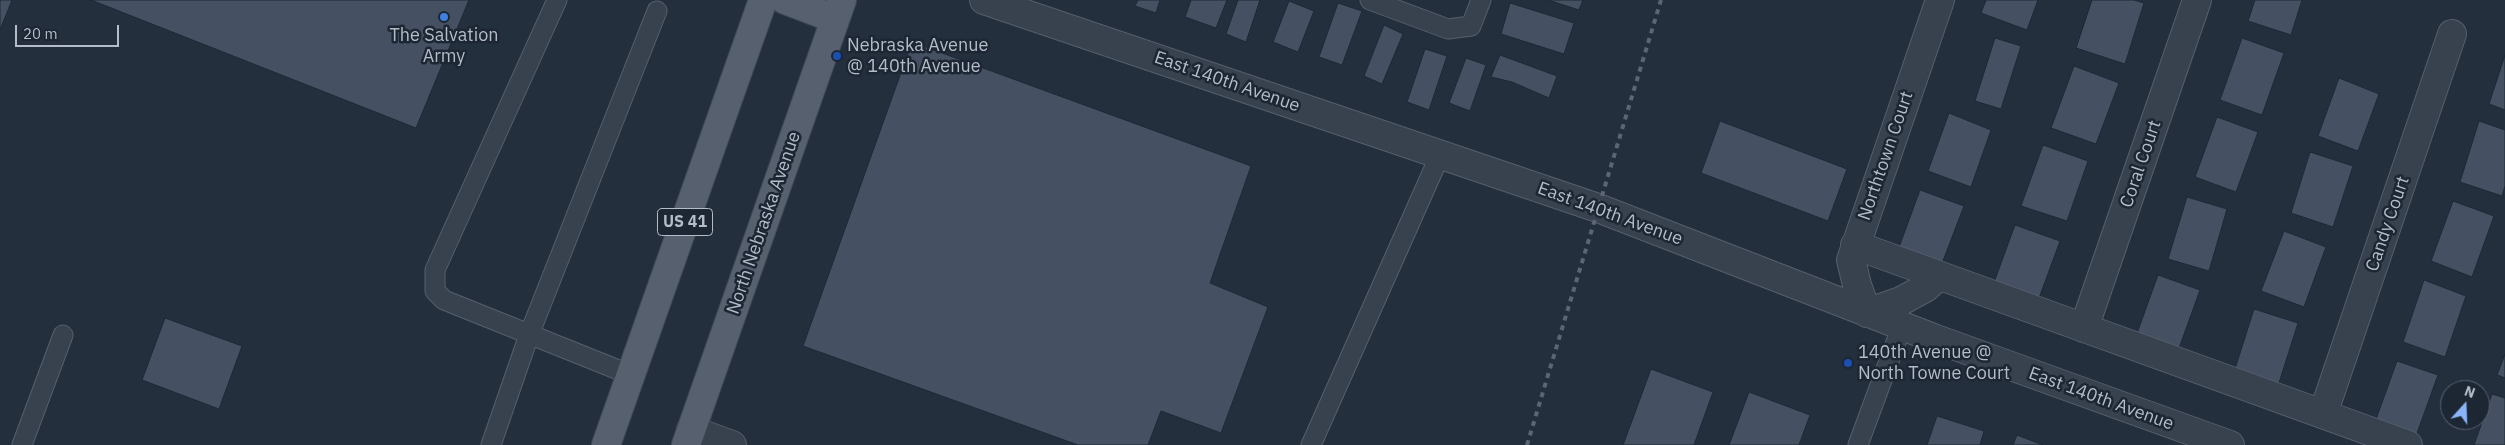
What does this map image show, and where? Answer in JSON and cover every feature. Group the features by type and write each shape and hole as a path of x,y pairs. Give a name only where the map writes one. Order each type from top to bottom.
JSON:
{"main road":[{"name":"US 41","path":"606,445 763,0"},
{"path":"785,0 838,10"},
{"name":"North Nebraska Avenue","path":"688,437 838,10"}],"street":[{"name":"East 140th Avenue","path":"984,0 1598,208 1867,313 2230,445"},
{"name":"Northtown Court","path":"1867,313 1851,260 1940,0"},
{"name":"Coral Court","path":"2084,328 2197,0"},
{"name":"Candy Court","path":"2323,414 2452,34"},
{"path":"1855,245 2408,445"},
{"path":"1867,313 1901,301 1925,288 1939,276"},
{"path":"688,437 732,445"}],"lane":[{"path":"557,0 435,270 435,291 444,300 631,375"},
{"path":"1370,0 1448,29 1471,26 1481,0"},
{"path":"491,445 529,335 657,11"},
{"path":"1311,445 1440,155"},
{"path":"1858,445 1902,326"},
{"path":"22,445 63,335"}],"building":[{"path":"0,0 12,0 0,30"},
{"path":"91,0 469,0 416,128"},
{"path":"1138,0 1160,0 1156,13 1135,6"},
{"path":"1191,0 1227,0 1216,28 1185,17"},
{"path":"1238,0 1260,0 1246,42 1226,34"},
{"path":"1548,0 1583,0 1579,10"},
{"path":"1986,0 2038,0 2027,30 1981,13"},
{"path":"2092,0 2134,0 2144,3 2125,64 2076,48"},
{"path":"2255,0 2302,0 2291,35 2248,21"},
{"path":"1289,1 1314,11 1298,52 1273,42"},
{"path":"1338,3 1362,11 1342,65 1319,57"},
{"path":"1510,3 1574,23 1564,54 1501,34"},
{"path":"1384,25 1403,34 1382,84 1364,76"},
{"path":"1995,38 2021,46 2001,109 1975,101"},
{"path":"2242,38 2284,53 2262,115 2220,100"},
{"path":"912,42 1251,166 1210,283 1268,307 1221,433 1161,411 1148,445 1078,445 803,346"},
{"path":"1425,49 1447,56 1429,110 1407,102"},
{"path":"1500,55 1557,76 1549,98 1512,82 1491,77"},
{"path":"2505,55 2505,110 2489,104"},
{"path":"1466,58 1486,65 1470,111 1449,103"},
{"path":"2074,66 2119,83 2096,144 2051,128"},
{"path":"2339,78 2379,94 2358,151 2318,136"},
{"path":"1949,113 1991,130 1971,187 1928,171"},
{"path":"2217,117 2258,132 2236,192 2195,177"},
{"path":"1720,121 1847,169 1828,221 1701,173"},
{"path":"2479,121 2505,130 2505,186 2502,196 2460,182"},
{"path":"2043,145 2088,161 2067,221 2021,206"},
{"path":"2310,152 2353,166 2333,227 2291,213"},
{"path":"1920,190 1964,206 1941,266 1898,250"},
{"path":"2187,197 2227,209 2209,271 2168,259"},
{"path":"2453,201 2494,216 2472,277 2431,261"},
{"path":"2015,225 2060,241 2038,301 1993,285"},
{"path":"2284,231 2326,247 2304,307 2261,291"},
{"path":"2158,275 2200,290 2178,351 2136,336"},
{"path":"2424,280 2466,296 2445,357 2403,342"},
{"path":"2254,309 2298,323 2278,386 2234,372"},
{"path":"165,318 242,346 219,409 142,380"},
{"path":"2505,354 2505,378 2497,375"},
{"path":"2397,361 2438,375 2416,436 2375,422"},
{"path":"1651,369 1713,392 1694,445 1623,445"},
{"path":"1749,392 1810,415 1799,445 1729,445"},
{"path":"2492,394 2505,398 2505,445 2474,445 2479,430 2490,430 2490,400"},
{"path":"1937,416 1984,431 1980,445 1927,445"},
{"path":"2017,435 2043,445 2013,445"}],"railway":[{"path":"1527,445 1661,0"}],"place":[{"name":"The Salvation Army","path":"444,17"},
{"name":"Nebraska Avenue @ 140th Avenue","path":"837,56"},
{"name":"140th Avenue @ North Towne Court","path":"1848,363"}]}
